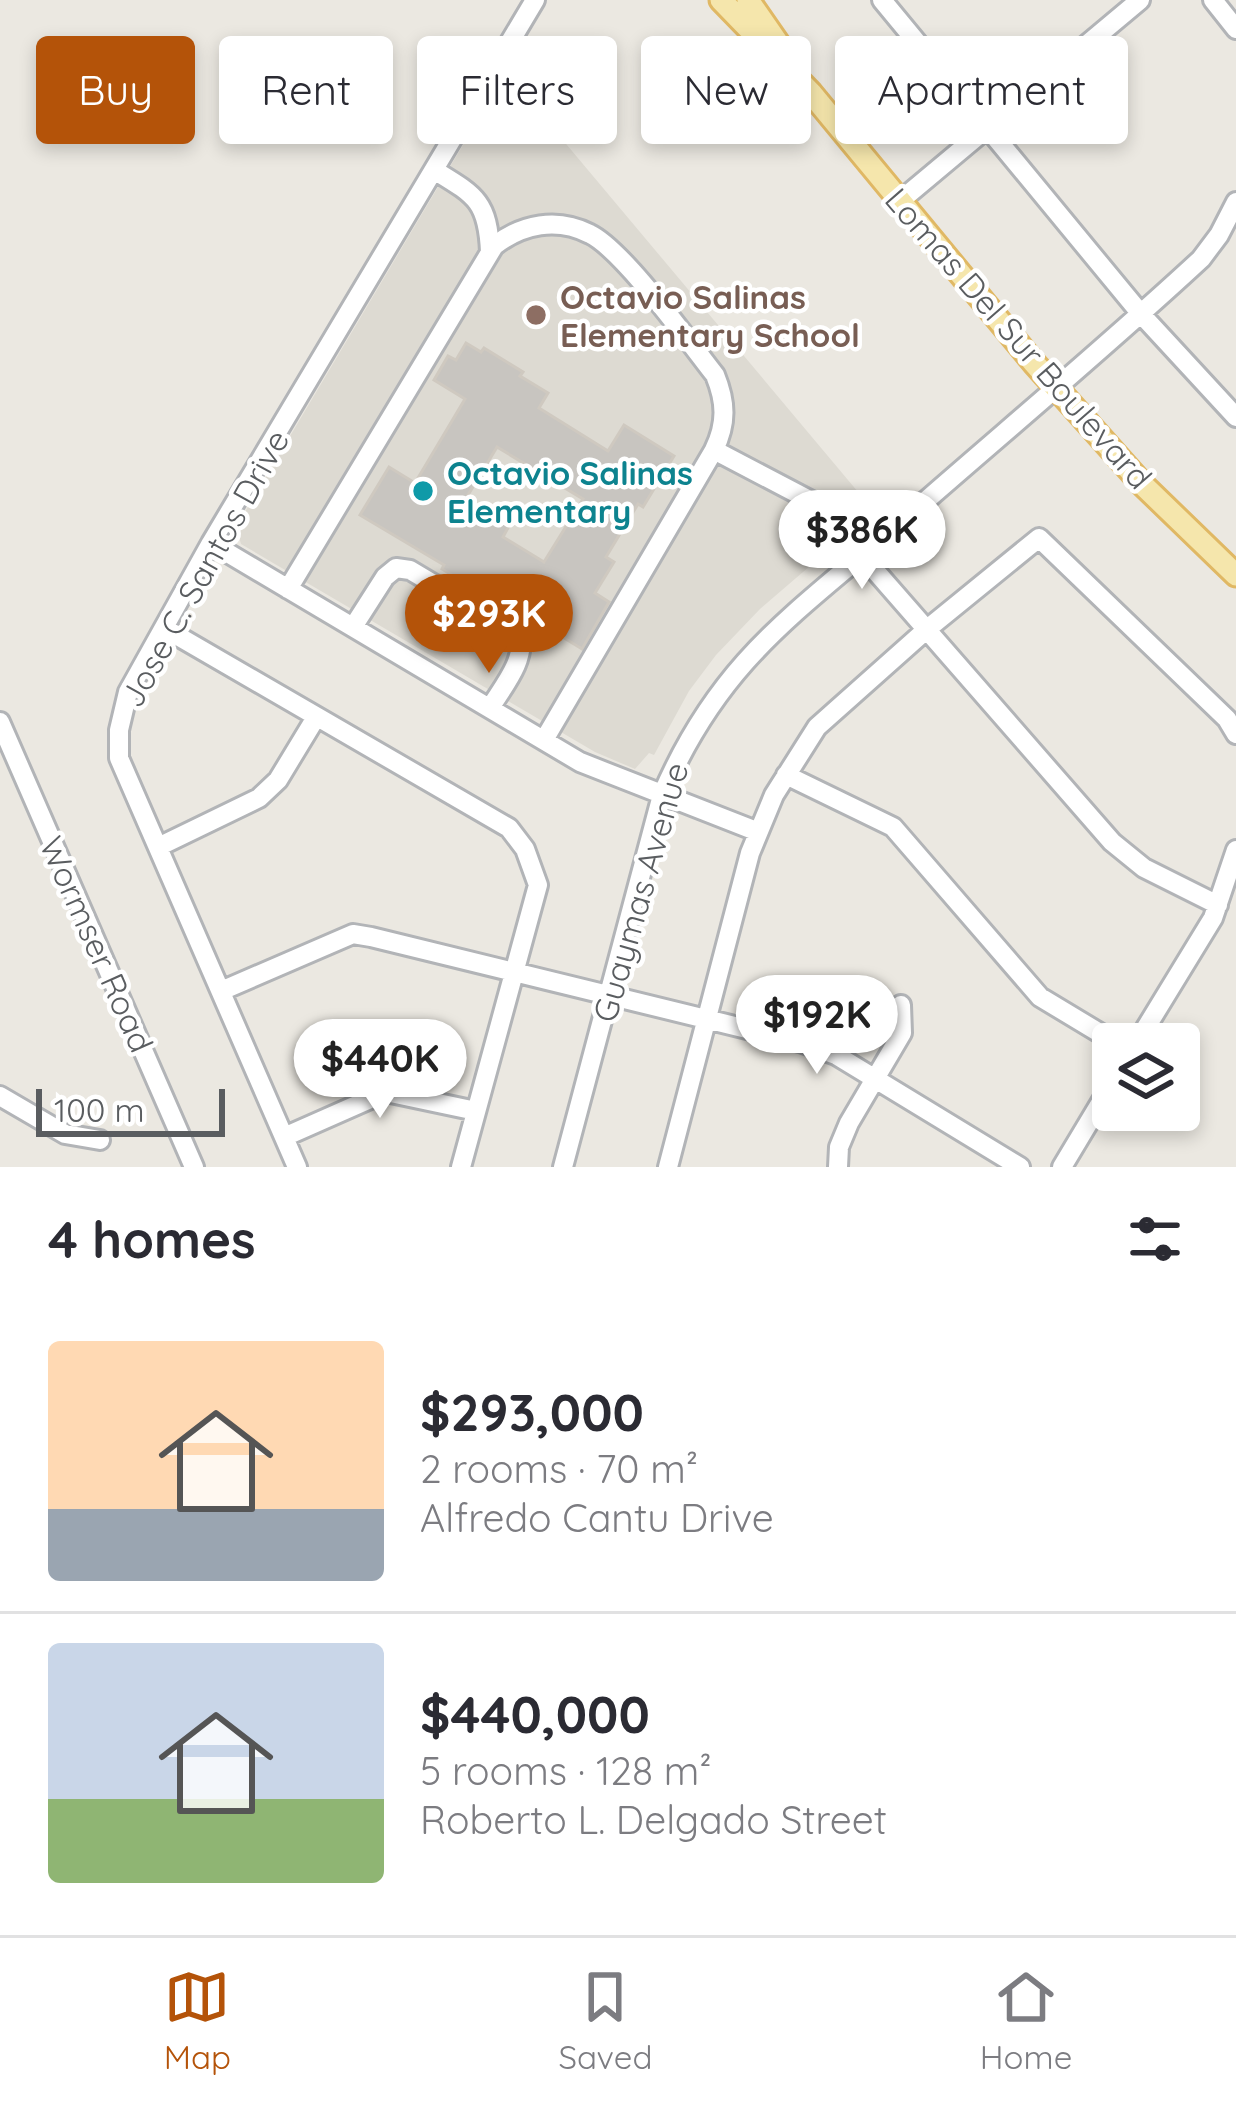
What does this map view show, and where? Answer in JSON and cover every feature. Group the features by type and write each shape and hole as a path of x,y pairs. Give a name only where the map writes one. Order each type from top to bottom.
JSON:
{"main road":[{"name":"Lomas Del Sur Boulevard","path":"721,0 756,36"},
{"path":"736,0 753,6"},
{"name":"Lomas Del Sur Boulevard","path":"753,6 773,36"},
{"name":"Lomas Del Sur Boulevard","path":"811,93 1055,387 1143,485 1236,575"}],"street":[{"name":"Jose C. Santos Drive","path":"297,1167 118,758 119,730 128,692 212,543 535,0"},
{"path":"1098,36 1140,0"},
{"path":"1213,0 1236,29"},
{"path":"892,4 917,36"},
{"path":"900,201 970,144"},
{"path":"1000,144 1142,314 1236,417"},
{"path":"434,170 480,201 490,252"},
{"name":"Guaymas Avenue","path":"563,1167 662,795 697,722 743,660 772,631 1201,259 1236,202"},
{"path":"288,589 490,252 509,234 541,224 575,228 604,242 715,375 725,415 714,450 544,740"},
{"path":"714,450 808,497 1112,842 1144,868 1218,905"},
{"path":"668,1167 756,831 786,775 818,727 1039,538 1236,734"},
{"path":"212,543 580,762 756,831"},
{"path":"353,627 385,577 396,568 410,569 519,635 523,645 518,658 490,708"},
{"path":"164,628 519,838 538,885 461,1167"},
{"path":"158,847 259,798 278,780 315,719"},
{"name":"Wormser Road","path":"0,722 194,1167"},
{"path":"786,775 892,826 1040,997 1092,1028"},
{"path":"1148,1023 1218,905 1236,850"},
{"path":"220,991 353,934 800,1042 836,1055 1020,1167"},
{"path":"838,1167 839,1147 849,1123 902,1033 901,1005"},
{"path":"284,1136 386,1092 476,1112"},
{"path":"0,1096 65,1134 100,1141"},
{"path":"1062,1167 1092,1117"}],"shaded area":[{"name":"Octavio Salinas Elementary School","path":"464,144 566,144 874,511 760,609 716,655 689,691 654,755 649,753 635,769 595,752 241,544 236,527"}],"building":[{"name":"Octavio Salinas Elementary","path":"466,343 481,352 484,348 548,393 539,408 608,451 624,425 674,456 606,557 614,562 595,593 609,602 582,649 525,614 522,618 463,586 442,569 444,565 360,515 389,467 415,483 465,399 434,380 448,356 456,360","holes":["497,447 583,499 544,562 503,537 509,526 465,500"]}],"place":[{"name":"Octavio Salinas Elementary School","path":"536,315"},
{"name":"Octavio Salinas Elementary","path":"423,491"}]}
